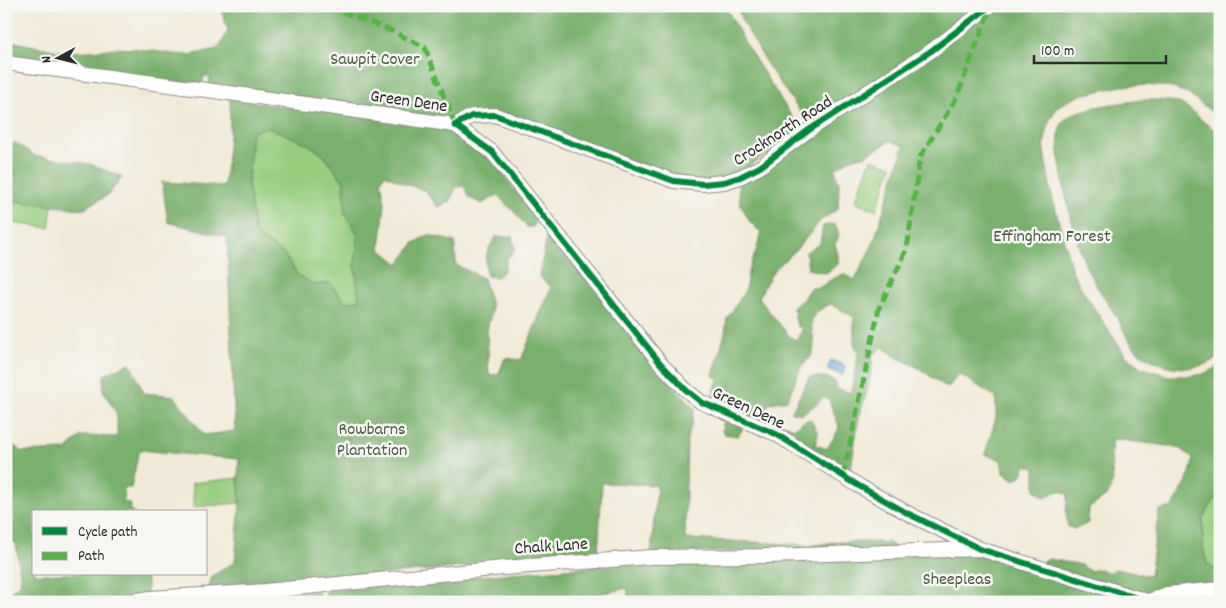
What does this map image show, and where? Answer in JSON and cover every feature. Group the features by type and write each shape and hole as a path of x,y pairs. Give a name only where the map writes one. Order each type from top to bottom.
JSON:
{"street":[{"name":"Crocknorth Road","path":"455,125 472,116 495,115 674,180 704,184 724,182 740,177 760,166 809,130 931,51 990,6"},
{"name":"Green Dene","path":"6,63 455,125 492,152 661,364 686,390 701,402 776,434 859,486 909,514 980,549 1149,602"},
{"name":"Chalk Lane","path":"127,602 150,598 265,591 320,584 366,582 503,568 652,557 770,556 980,549"},
{"path":"1149,602 1168,594 1220,589"}],"green space":[{"name":"Sawpit Cover","path":"220,6 356,6 361,8 362,6 725,6 751,53 796,123 798,134 735,175 703,181 674,177 499,112 459,120 209,86 210,77 204,76 202,85 6,59 6,40 63,52 114,48 191,55 217,49 228,30"},
{"path":"737,6 979,6 922,51 813,123 804,117 768,66 742,20"},
{"name":"Effingham Forest","path":"995,6 1220,6 1220,118 1188,94 1177,89 1162,86 1121,86 1081,95 1058,106 1049,121 1044,151 1051,192 1072,271 1081,288 1127,357 1142,368 1169,376 1203,374 1220,366 1220,496 1216,497 1203,518 1203,547 1207,564 1214,569 1220,566 1220,586 1154,598 1041,565 1044,560 1049,559 1081,565 1090,571 1100,569 1110,573 1115,569 1150,576 1159,510 1173,507 1191,471 1193,458 1177,447 1113,439 1111,457 1113,481 1108,495 1089,508 1088,523 1076,529 1068,527 1066,512 1068,494 1058,491 1044,497 1035,490 1035,468 1026,465 1021,476 1015,480 1004,473 1001,460 985,454 996,418 996,397 959,374 948,388 882,347 872,356 872,366 858,423 850,475 712,401 714,388 719,379 713,376 727,319 745,291 749,268 761,233 750,222 740,203 738,182","holes":["890,141 904,146 873,244 855,280 843,274 819,288 810,288 803,299 793,308 797,326 803,329 796,340 790,337 759,297 776,268 796,250 821,220 838,209 839,184 835,169 848,160 866,155","831,304 854,317 854,342 858,355 851,393 835,388 837,383 826,377 809,377 792,412 801,414 824,397 829,400 839,427 827,449 815,445 818,433 810,419 795,428 776,422 766,408 770,403 787,400 803,364 809,359 814,348 812,327 814,315"]},
{"name":"Rowbarns Plantation","path":"230,99 447,128 476,146 496,166 537,219 533,227 527,227 497,195 482,204 470,198 464,186 456,187 450,202 438,207 426,191 385,174 381,181 385,203 380,249 399,264 414,243 428,235 455,242 456,265 483,278 492,308 487,331 489,375 498,375 505,358 521,360 551,287 539,276 548,232 671,383 695,408 687,438 685,539 810,546 834,542 871,542 888,543 899,549 651,553 657,485 602,483 598,555 208,590 212,576 235,562 240,503 239,459 139,450 131,488 124,488 123,502 130,503 130,510 32,510 32,576 147,576 147,594 97,602 6,602 6,595 21,583 16,543 6,539 6,439 22,452 66,450 81,436 117,437 117,414 103,391 104,375 130,363 144,393 174,396 204,435 235,431 227,237 168,222 162,182 224,186 230,126","holes":["267,127 308,144 323,154 344,182 345,213 358,235 355,264 359,300 345,302 330,283 314,285 298,275 284,254 255,234 248,182 252,133"]},
{"path":"1141,100 1177,102 1220,133 1220,357 1199,366 1184,368 1161,364 1143,355 1131,343 1085,264 1065,192 1059,151 1059,134 1062,123 1068,117 1087,109"},
{"path":"267,127 308,144 323,155 344,182 345,213 358,235 355,264 359,300 345,302 330,283 314,285 298,275 283,254 255,234 248,182 252,133"},
{"path":"15,142 35,156 90,164 122,177 108,195 83,209 8,200 6,212 6,149"},
{"path":"871,159 892,166 876,210 855,202"},
{"path":"8,200 52,206 49,228 6,222"},
{"path":"834,224 839,234 835,244 838,264 826,273 808,269 806,252 820,244 823,226"},
{"path":"512,236 515,249 507,258 504,271 496,277 487,276 488,251 496,237"},
{"path":"724,420 743,425 738,436 724,434 722,430"},
{"path":"238,478 240,503 194,507 192,483"},
{"path":"1220,496 1220,566 1214,569 1207,564 1203,547 1203,518 1216,497"},
{"name":"Sheepleas","path":"972,553 1133,602 628,602 628,588 562,602 497,599 473,602 328,602 325,591 511,573 632,564"},
{"path":"318,591 321,602 270,602 269,596"},
{"path":"1220,591 1220,602 1167,602 1169,596"}],"water":[{"path":"831,360 846,366 843,375 827,369"}],"marked path":[{"path":"328,6 387,29 425,47 455,125"},
{"path":"843,476 879,308 907,249 920,157 956,99 990,9"}],"cycle path":[{"path":"990,6 931,51 809,130 760,167 740,177 724,182 703,184 674,181 495,115 472,116 455,125 492,152 661,364 686,390 701,402 776,434 859,486 909,514 980,549 1150,602"}]}
